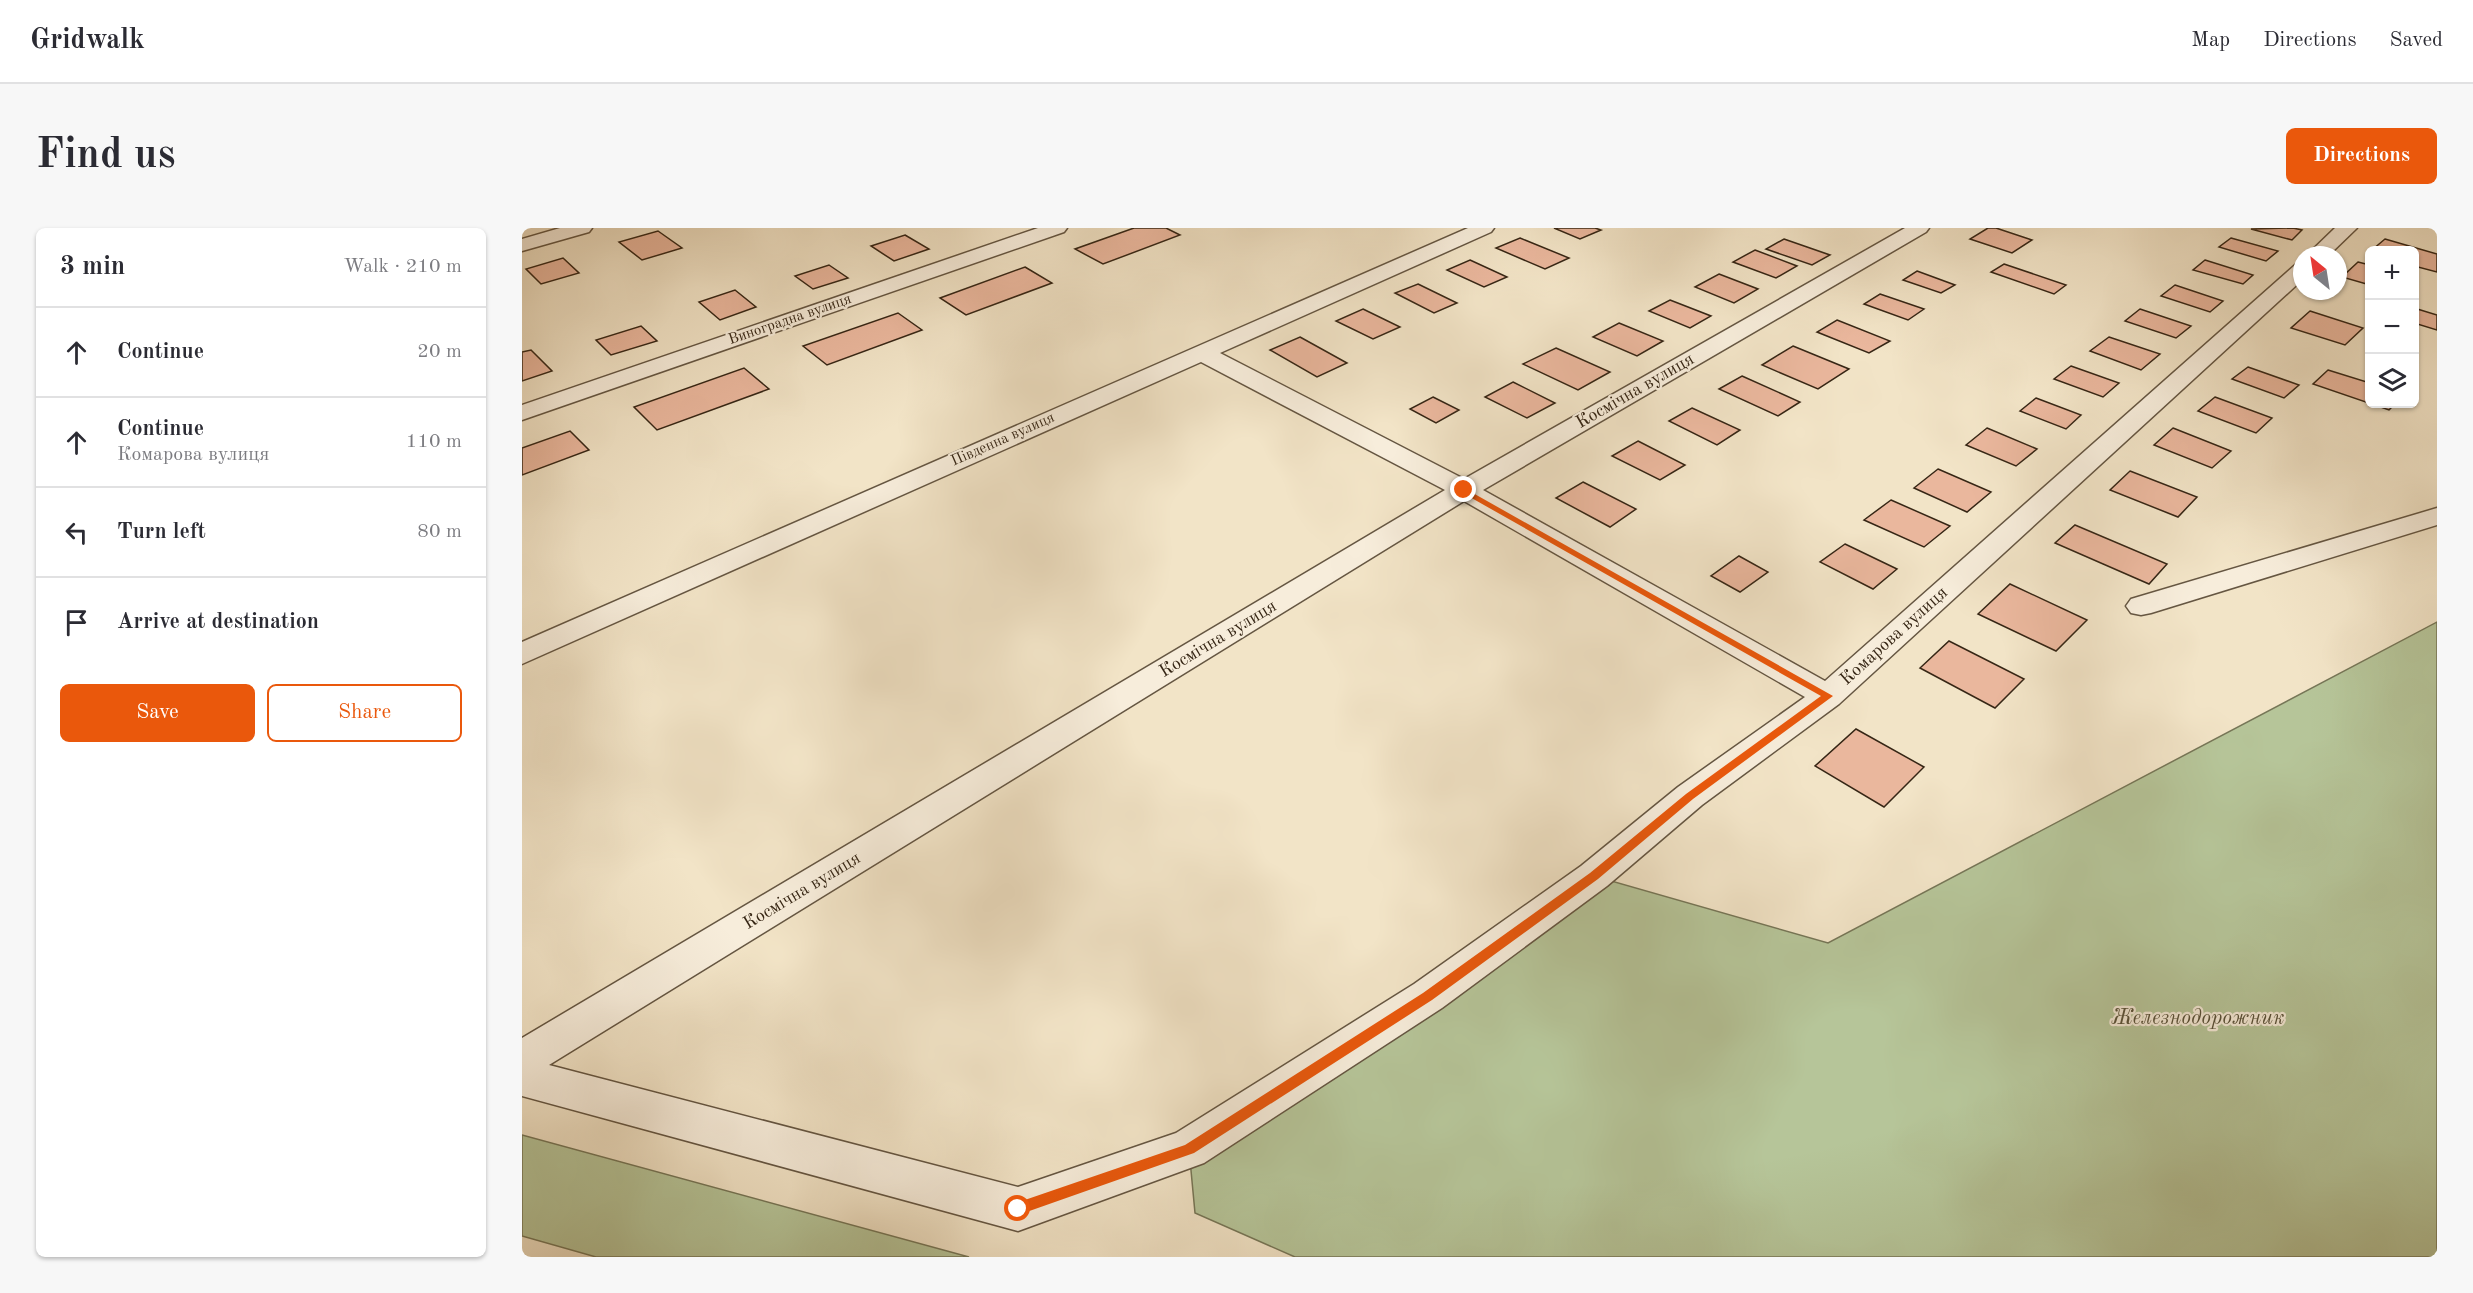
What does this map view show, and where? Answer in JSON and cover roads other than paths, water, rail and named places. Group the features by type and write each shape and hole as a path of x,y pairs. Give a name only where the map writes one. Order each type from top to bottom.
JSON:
{"street":[{"path":"522,245 582,228"},
{"name":"Виноградна вулиця","path":"522,412 1057,228"},
{"name":"Південна вулиця","path":"522,654 1484,228"},
{"name":"Космічна вулиця","path":"522,1060 1464,490 1919,228"},
{"path":"2327,246 2347,228"},
{"name":"Комарова вулиця","path":"522,1077 1018,1209 1189,1149 1428,996 1594,876 1690,796 1828,696 2293,276"},
{"path":"1200,352 1464,490 1828,696"},
{"path":"2141,606 2437,516"}],"park label":[{"name":"Железнодорожник","path":"2198,1018"}]}
